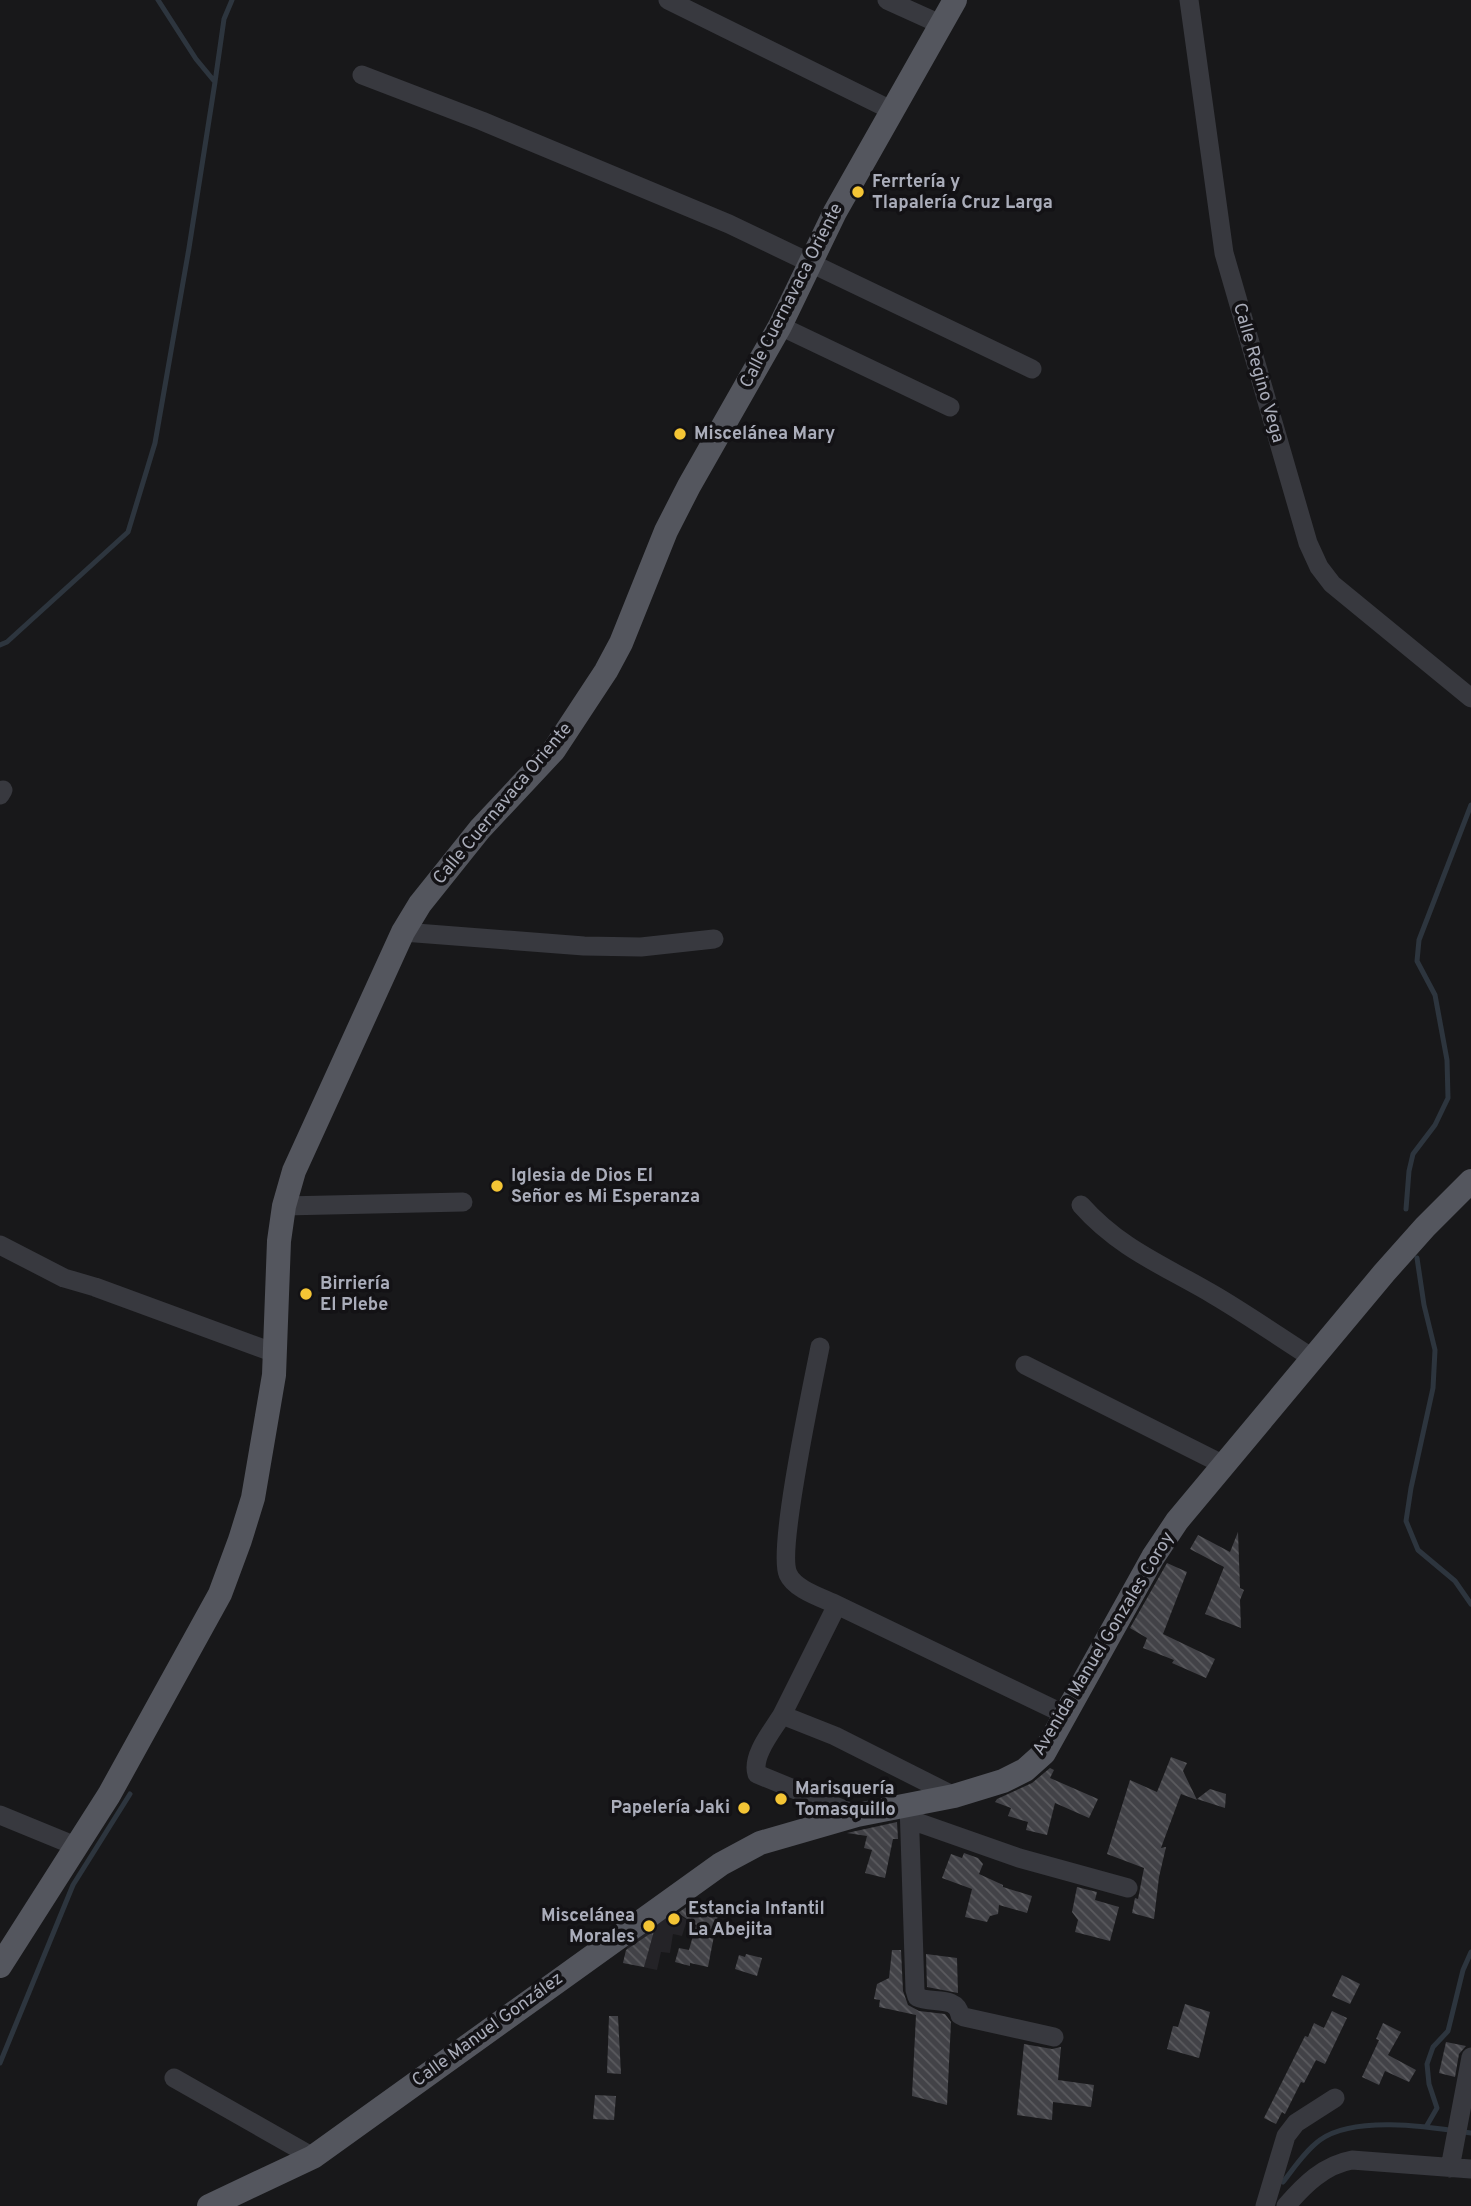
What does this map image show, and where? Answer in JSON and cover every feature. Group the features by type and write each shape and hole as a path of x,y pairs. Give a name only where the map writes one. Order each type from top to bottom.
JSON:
{"main road":[{"name":"Calle Cuernavaca Oriente","path":"0,1966 78,1847 220,1594 240,1541 260,1465 274,1375 279,1241 284,1206 294,1171 403,932 444,872 554,750 595,690 621,643 666,531 689,486 780,326 835,212 955,0"},
{"name":"Avenida Manuel Gonzales Coroy","path":"760,1843 857,1815 910,1812 1003,1781 1025,1770 1044,1753 1153,1557 1177,1521 1392,1264 1471,1181"},
{"name":"Calle Manuel González","path":"209,2206 313,2157 691,1884 760,1843"}],"street":[{"path":"668,0 891,110"},
{"path":"887,0 940,24"},
{"name":"Calle Regino Vega","path":"1189,0 1224,253 1308,543 1332,584 1471,698"},
{"path":"362,75 637,185 811,263 1032,369"},
{"path":"780,326 950,407"},
{"path":"403,932 584,946 641,947 714,939"},
{"path":"284,1206 463,1202"},
{"path":"1081,1205 1119,1242 1216,1296 1314,1359"},
{"path":"0,1245 64,1278 275,1353"},
{"path":"820,1347 796,1473 785,1557 788,1575 792,1580 837,1605 1066,1715"},
{"path":"1025,1365 1224,1465"},
{"path":"837,1605 755,1765 757,1774 857,1815"},
{"path":"782,1715 835,1737 954,1796"},
{"path":"1054,2037 964,2017 953,2003 922,2000 917,1997 910,1812 1019,1858 1128,1888"},
{"path":"0,1815 78,1847"},
{"path":"1450,2168 1471,2057"},
{"path":"174,2078 313,2157"},
{"path":"1265,2206 1286,2136 1296,2123 1335,2098"},
{"path":"1286,2206 1325,2168 1352,2160 1471,2169"}],"shaded area":[{"path":"670,1910 687,1920 682,1936 673,1934 670,1953 661,1952 657,1970 623,1963 630,1937"}],"building":[{"path":"1238,1532 1240,1588 1244,1590 1240,1600 1241,1628 1205,1614 1224,1567 1190,1549 1198,1535 1230,1552"},
{"path":"1167,1563 1187,1572 1163,1634 1215,1659 1206,1678 1172,1663 1174,1660 1143,1648 1147,1638 1130,1628"},
{"path":"1171,1757 1187,1763 1183,1771 1197,1800 1181,1794 1161,1848 1166,1847 1154,1919 1132,1913 1135,1898 1138,1899 1144,1868 1107,1854 1130,1780 1157,1792"},
{"path":"1050,1768 1054,1770 1050,1778 1098,1799 1089,1818 1055,1803 1047,1835 1026,1830 1028,1822 1008,1816 1011,1808 995,1802 1032,1783"},
{"path":"1210,1789 1226,1794 1225,1808 1197,1799"},
{"path":"897,1822 898,1839 893,1839 885,1878 865,1873 872,1850 864,1848 867,1836 847,1833"},
{"path":"964,1853 978,1858 983,1864 979,1874 1003,1887 1032,1896 1027,1913 999,1905 998,1914 990,1916 987,1922 965,1917 972,1889 942,1878 951,1854 962,1858"},
{"path":"1077,1887 1097,1892 1095,1900 1119,1907 1110,1941 1075,1932 1078,1920 1072,1912"},
{"path":"692,1903 719,1910 708,1967 675,1962 679,1948 689,1950 696,1925 678,1913"},
{"path":"654,1931 644,1967 623,1963 626,1950"},
{"path":"892,1950 901,1950 903,1991 908,2005 919,2011 945,2014 951,2022 947,2105 912,2096 916,2015 879,2007 880,2000 874,1999 877,1984 889,1978"},
{"path":"746,1954 762,1958 757,1976 735,1969 739,1955 745,1957"},
{"path":"926,1954 957,1958 958,1993 927,1987"},
{"path":"1342,1975 1360,1984 1350,2004 1332,1996"},
{"path":"1185,2004 1210,2012 1199,2058 1167,2049 1173,2026 1178,2027"},
{"path":"1332,2011 1347,2018 1325,2064 1316,2060 1285,2114 1282,2112 1276,2124 1264,2118 1305,2036 1308,2037 1314,2023 1324,2028"},
{"path":"609,2016 618,2016 621,2074 607,2073"},
{"path":"1383,2023 1401,2032 1388,2055 1416,2070 1409,2082 1385,2071 1379,2085 1362,2077 1379,2040 1376,2039"},
{"path":"1446,2042 1466,2046 1459,2054 1455,2077 1439,2073"},
{"path":"1024,2044 1052,2049 1061,2047 1058,2080 1094,2085 1091,2107 1053,2102 1052,2120 1017,2115"},
{"path":"595,2095 616,2096 614,2120 593,2119"}],"waterway":[{"path":"0,645 7,642 128,532 155,443 215,82 196,59 158,0"},
{"path":"215,82 224,19 232,0"},
{"path":"1406,1209 1413,1154 1435,1125 1448,1098 1447,1060 1435,995 1417,961 1419,940 1471,805"},
{"path":"1417,1258 1424,1305 1435,1350 1433,1388 1406,1521 1418,1550 1455,1581 1471,1604"},
{"path":"0,2063 73,1885 130,1794"},
{"path":"1426,2127 1437,2108 1429,2084 1427,2064 1433,2047 1448,2031 1463,1970 1471,1952"},
{"path":"1283,2182 1305,2154 1320,2140 1335,2132 1372,2125 1393,2125 1471,2133"}],"place":[{"name":"Ferrtería y Tlapalería Cruz Larga","path":"858,192"},
{"name":"Miscelánea Mary","path":"680,434"},
{"name":"Iglesia de Dios El Señor es Mi Esperanza","path":"497,1186"},
{"name":"Birriería El Plebe","path":"306,1294"},
{"name":"Marisquería Tomasquillo","path":"781,1799"},
{"name":"Papelería Jaki","path":"744,1808"},
{"name":"Estancia Infantil La Abejita","path":"674,1919"},
{"name":"Miscelánea Morales","path":"649,1926"}]}
